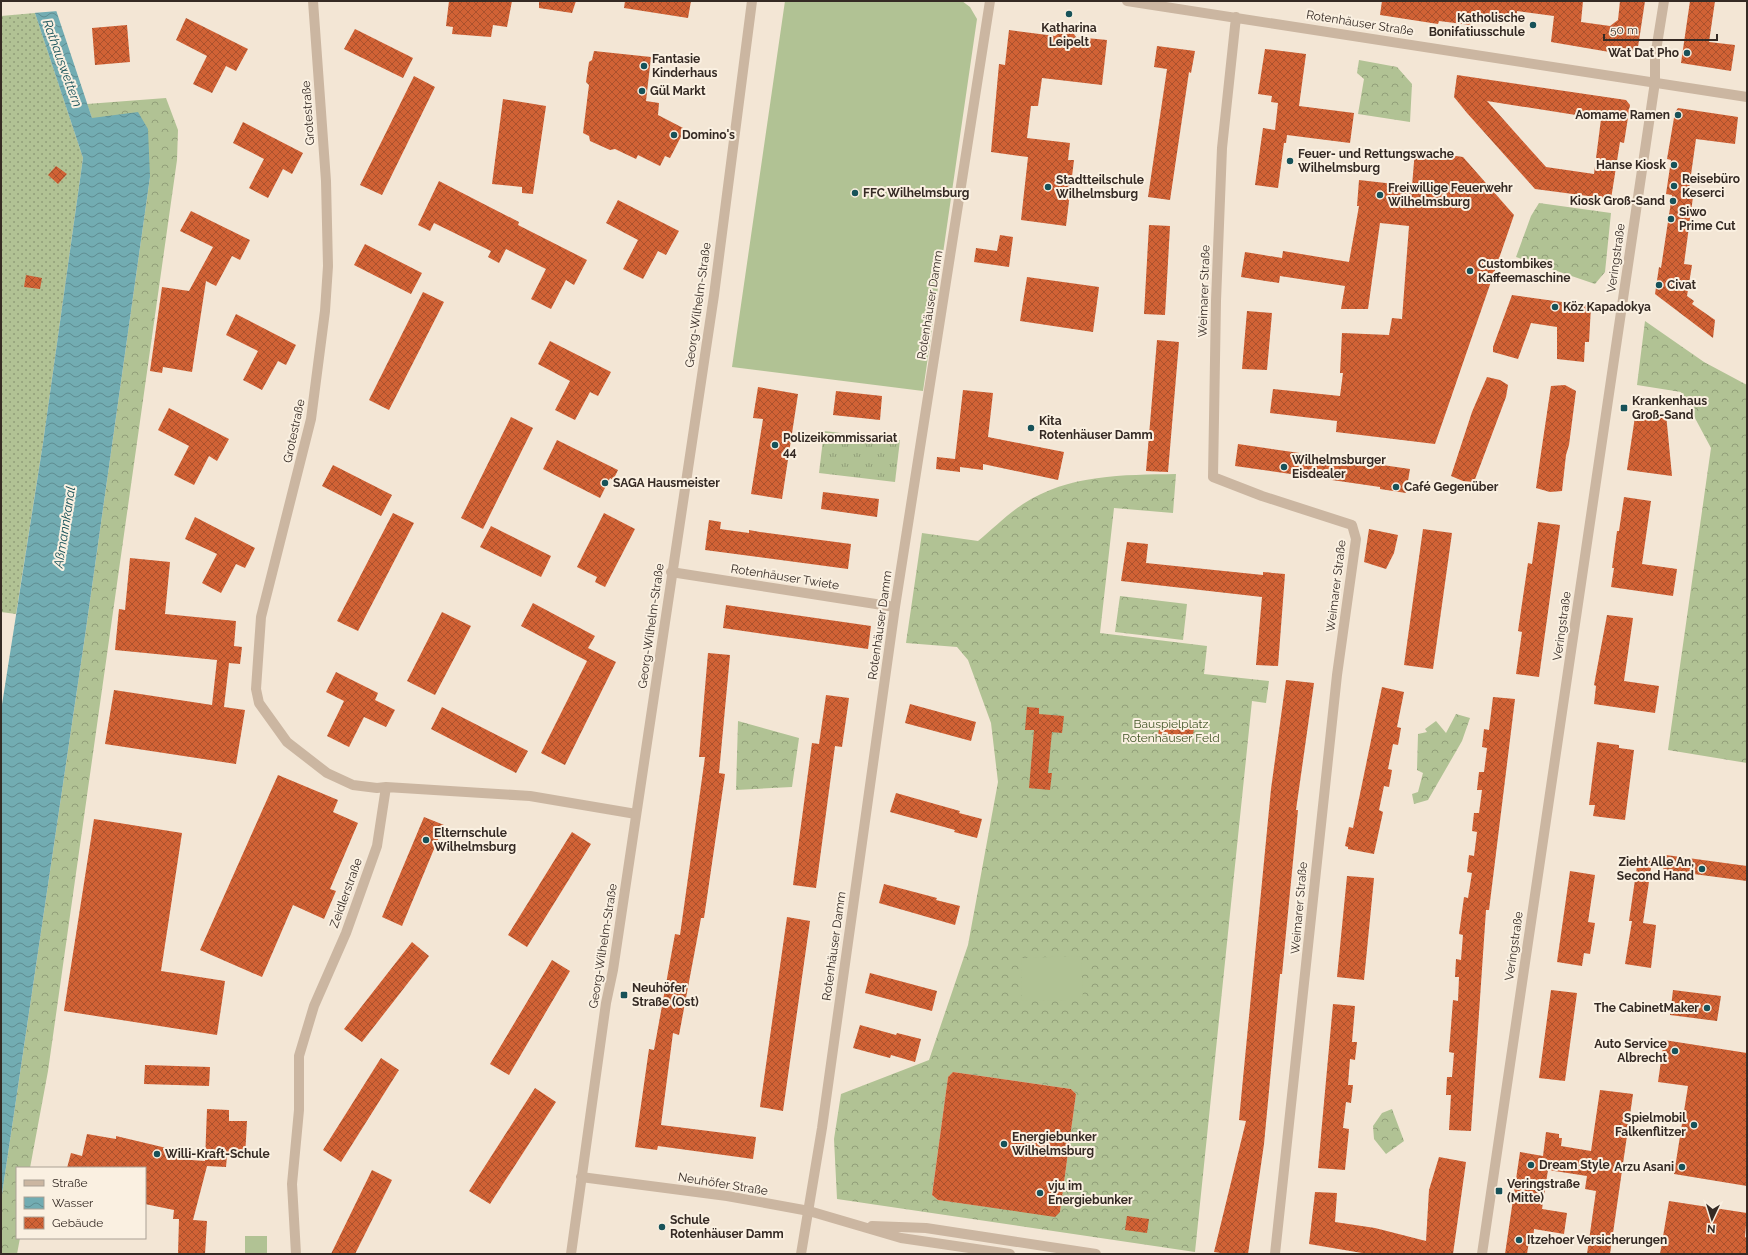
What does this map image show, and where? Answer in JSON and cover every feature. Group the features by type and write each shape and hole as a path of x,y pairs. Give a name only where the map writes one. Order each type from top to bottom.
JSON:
{"street":[{"name":"Grotestraße","path":"313,1 327,207 328,266 325,311 311,419 261,617 256,689 259,703 287,742 327,773 353,785 377,788 386,787"},
{"name":"Georg-Wilhelm-Straße","path":"571,1254 581,1177 671,572 714,295 752,1"},
{"name":"Rotenhäuser Damm","path":"801,1254 809,1211 895,607 990,1"},
{"name":"Rotenhäuser Straße","path":"1126,1 1159,4 1236,18 1747,97"},
{"name":"Veringstraße","path":"1482,1254 1655,82 1655,57 1664,1"},
{"name":"Weimarer Straße","path":"1236,18 1222,148 1216,309 1213,477 1262,496 1352,525 1356,539 1336,683 1274,1254"},
{"name":"Rotenhäuser Twiete","path":"671,572 895,607"},
{"path":"386,787 530,796 636,814"},
{"name":"Zeidlerstraße","path":"296,1254 292,1184 300,1110 298,1056 314,1006 349,925 377,846 386,787"},
{"name":"Neuhöfer Straße","path":"581,1177 727,1196 809,1211 901,1238 1010,1254"},
{"name":"Neuhöfer Straße","path":"859,1226 926,1228 1096,1254"}],"green space":[{"name":"FFC Wilhelmsburg","path":"785,1 962,1 970,7 977,19 923,391 732,367"},
{"path":"35,13 83,158 43,443 16,614 1,612 1,16"},
{"path":"1359,60 1397,67 1412,84 1410,122 1358,114 1364,79 1357,73"},
{"path":"166,98 178,130 177,160 48,1071 30,1167 16,1167 16,1239 20,1239 17,1254 1,1254 1,1201 85,636 150,177 92,118 87,104"},
{"path":"1539,203 1611,213 1605,272 1595,284 1516,257 1531,216"},
{"path":"1645,321 1704,362 1747,385 1747,763 1668,750 1711,448 1681,392 1637,385"},
{"path":"824,431 900,440 895,482 819,473"},
{"name":"Bauspielplatz Rotenhäuser Feld","path":"1176,474 1173,513 1114,508 1100,633 1207,646 1204,674 1269,681 1266,703 1252,701 1195,1252 837,1199 834,1139 841,1094 929,1060 968,945 998,782 991,723 968,660 957,647 906,643 922,533 978,541 1005,517 1023,504 1041,494 1059,487 1097,478","holes":["953,1072 1071,1089 1076,1094 1060,1212 1055,1216 938,1200 932,1195 948,1077"]},
{"path":"1120,596 1187,604 1183,640 1115,632"},
{"path":"1456,714 1470,718 1462,741 1428,800 1414,804 1412,794 1418,792 1423,773 1417,770 1418,734 1427,732 1425,729 1436,721 1446,733"},
{"path":"738,721 799,738 792,787 736,790"},
{"path":"1081,956 1083,1000 1022,1001 1021,958"},
{"path":"1392,1109 1404,1141 1386,1154 1374,1139 1373,1126 1382,1113"},
{"path":"245,1236 267,1236 267,1254 245,1254"}],"water":[{"path":"31,1 53,1 92,118 138,112 148,129 150,177 85,636 1,1201 1,711 43,443 83,158"}],"pier":[{"path":"29,1 55,1 58,11 33,13"}],"building":[{"path":"449,1 512,1 507,27 493,25 491,37 452,34 453,27 446,26"},
{"path":"539,1 576,1 572,13 539,8"},
{"path":"625,1 691,1 688,18 624,8"},
{"path":"1382,1 1583,1 1581,22 1610,26 1618,20 1620,1 1645,1 1638,47 1627,55 1551,42 1554,16 1517,11 1516,24 1476,19 1476,21 1472,21 1471,25 1439,21 1438,24 1380,15"},
{"path":"1690,1 1715,1 1709,42 1735,45 1731,71 1681,63"},
{"path":"186,18 248,49 236,71 226,66 212,93 193,84 207,56 176,40"},
{"path":"127,25 130,62 95,65 92,28"},
{"path":"355,29 413,58 403,78 344,49"},
{"path":"1064,29 1071,30 1076,37 1107,40 1102,85 1042,78 1038,106 1031,106 1027,138 1070,143 1068,160 1074,160 1066,226 1021,220 1028,157 991,152 999,64 1005,65 1009,30 1055,36"},
{"path":"1157,46 1195,51 1191,73 1189,72 1170,200 1148,197 1167,69 1154,67"},
{"path":"1265,49 1306,54 1299,106 1354,113 1350,143 1287,135 1286,143 1284,143 1278,188 1255,185 1263,128 1275,130 1278,103 1271,102 1272,96 1258,94"},
{"path":"594,51 651,57 646,101 659,103 658,115 685,129 670,158 665,156 660,166 638,155 636,159 615,149 610,150 590,141 589,136 583,133 589,85 586,82 589,62 592,60"},
{"path":"1457,75 1626,100 1630,105 1624,143 1620,142 1611,199 1535,189 1454,97","holes":["1487,101 1601,119 1594,174 1546,167"]},
{"path":"414,76 435,87 382,195 360,185"},
{"path":"503,99 546,106 533,194 522,193 522,187 492,184"},
{"path":"1678,108 1738,117 1735,144 1696,139 1688,196 1693,197 1684,264 1692,265 1687,296 1694,301 1692,304 1715,320 1713,338 1655,294 1659,267 1661,268 1672,195 1666,194 1671,160 1667,159 1675,112"},
{"path":"243,122 303,153 292,174 283,169 268,198 249,188 264,159 233,143"},
{"path":"1415,150 1463,157 1514,215 1435,444 1336,432 1337,421 1270,413 1273,389 1340,396 1343,373 1340,373 1342,333 1389,335 1392,318 1402,319 1409,226 1380,223 1368,309 1341,309 1345,286 1280,276 1279,283 1241,277 1245,252 1282,258 1283,251 1349,262 1359,206 1357,206 1359,180 1412,186"},
{"path":"56,166 67,174 58,184 48,175"},
{"path":"439,181 519,222 518,225 587,260 574,285 566,280 551,309 531,299 546,269 506,249 499,263 488,257 491,251 434,223 430,231 418,225"},
{"path":"618,200 679,231 666,255 658,251 643,279 623,269 638,240 606,223"},
{"path":"191,211 250,240 240,260 232,256 216,286 206,281 192,372 163,367 162,373 150,371 162,287 189,291 213,247 180,231"},
{"path":"1149,225 1170,226 1165,315 1144,314"},
{"path":"1000,235 1013,237 1009,267 974,262 976,248 997,251"},
{"path":"365,244 422,273 411,294 354,265"},
{"path":"26,275 42,278 40,289 24,287"},
{"path":"1027,277 1099,287 1093,332 1020,321"},
{"path":"423,292 444,302 389,410 369,400"},
{"path":"1512,295 1591,306 1589,342 1585,342 1584,362 1557,359 1557,327 1531,323 1518,359 1493,352 1493,347"},
{"path":"1247,311 1272,313 1267,370 1242,369"},
{"path":"236,314 296,345 286,365 278,361 262,390 243,380 258,351 226,335"},
{"path":"1157,340 1179,342 1168,472 1146,471"},
{"path":"550,341 611,372 598,396 590,392 575,420 555,410 570,381 538,364"},
{"path":"1487,377 1500,380 1508,385 1506,397 1474,482 1463,481 1451,476 1472,412"},
{"path":"1565,385 1576,391 1569,445 1566,455 1562,491 1550,492 1536,488 1551,386"},
{"name":"Polizeikommissariat 44","path":"758,387 798,394 782,499 751,494 763,419 753,418"},
{"path":"963,390 993,393 988,437 1064,452 1058,480 983,464 983,470 960,467 960,472 936,469 937,457 955,459"},
{"path":"836,391 882,396 880,420 833,415"},
{"path":"169,408 229,439 217,461 209,456 194,485 174,475 189,446 158,430"},
{"path":"1636,410 1666,414 1672,476 1627,470"},
{"path":"511,417 533,428 483,529 461,518"},
{"path":"557,440 618,470 613,480 610,478 600,498 543,469"},
{"path":"1238,444 1410,469 1406,493 1380,489 1380,487 1235,466"},
{"path":"333,465 392,495 381,516 322,486"},
{"path":"823,492 879,499 877,517 821,509"},
{"path":"1624,497 1651,501 1642,564 1677,569 1673,596 1611,587 1617,531 1619,531"},
{"path":"393,513 414,523 358,631 337,621"},
{"path":"604,513 635,529 605,587 595,582 597,577 577,567"},
{"path":"195,517 255,548 245,568 236,564 221,593 202,583 217,554 185,539"},
{"path":"709,520 721,522 720,529 749,533 749,530 851,544 848,569 705,550"},
{"path":"1538,522 1560,525 1539,677 1516,674 1522,632 1518,631 1528,563 1532,564"},
{"path":"491,526 551,556 541,577 480,547"},
{"path":"1369,529 1398,535 1394,553 1386,569 1364,562"},
{"path":"1423,529 1452,533 1433,669 1404,665"},
{"path":"1127,542 1148,544 1146,563 1263,575 1263,572 1285,574 1278,666 1256,665 1262,597 1121,581"},
{"path":"130,558 170,562 165,614 236,621 234,646 242,647 240,664 229,663 224,707 245,710 236,764 105,744 114,690 212,705 217,660 115,650 119,609 125,610"},
{"path":"533,603 595,636 588,648 616,662 565,765 541,753 587,661 521,626"},
{"path":"726,605 871,626 868,649 723,628"},
{"path":"442,612 471,626 435,695 407,681"},
{"path":"1607,615 1633,618 1624,681 1659,686 1655,713 1594,704 1596,686 1594,685"},
{"path":"708,653 730,655 719,773 725,774 704,918 701,918 679,1035 673,1033 661,1125 756,1137 753,1159 658,1146 657,1150 635,1147 649,1049 654,1050 675,934 680,935 705,757 699,757"},
{"path":"336,672 378,693 375,700 395,710 386,727 364,717 349,747 327,736 344,701 326,692"},
{"path":"1286,680 1314,683 1296,810 1298,810 1282,974 1280,974 1264,1144 1248,1254 1228,1254 1214,1252 1246,1121 1239,1120 1271,789"},
{"path":"1382,687 1404,692 1397,727 1401,728 1398,745 1393,744 1388,769 1392,770 1389,787 1384,786 1379,810 1383,812 1374,854 1348,849 1348,847 1345,846 1349,827 1353,828"},
{"path":"826,695 849,698 842,747 835,746 816,888 793,885 812,743 819,744"},
{"path":"1493,697 1515,699 1489,910 1486,910 1471,1131 1449,1130 1451,1095 1446,1095 1447,1077 1452,1077 1454,1053 1449,1052 1453,1000 1458,1001 1459,977 1455,977 1456,959 1461,960 1463,935 1459,934 1464,897 1468,898 1472,873 1467,872 1469,855 1474,856 1477,832 1472,831 1474,813 1479,813 1482,790 1477,790 1479,772 1484,772 1487,748 1482,747 1484,729 1489,730"},
{"path":"910,704 976,722 971,741 905,723"},
{"path":"442,707 528,751 516,773 431,729"},
{"path":"1027,707 1039,708 1039,714 1064,716 1062,733 1052,732 1048,773 1052,773 1050,790 1029,788 1034,730 1025,730"},
{"path":"1160,723 1194,729 1191,744 1173,740 1172,744 1157,741"},
{"path":"1597,742 1619,745 1619,748 1634,750 1625,820 1593,816 1595,805 1589,805"},
{"path":"278,775 338,800 333,812 358,823 330,889 336,891 324,919 293,905 262,977 200,950"},
{"path":"896,793 960,811 959,813 982,819 977,838 954,832 955,830 890,812"},
{"path":"424,817 444,825 402,926 382,917"},
{"path":"94,819 182,833 161,971 225,981 217,1035 64,1011"},
{"path":"572,832 591,844 527,947 508,935"},
{"path":"1666,855 1747,866 1747,881 1663,870"},
{"path":"1638,859 1652,861 1643,923 1656,925 1651,968 1625,964 1632,921 1629,921"},
{"path":"1570,871 1595,875 1588,922 1595,923 1590,954 1584,953 1582,966 1557,962"},
{"path":"1347,876 1374,878 1364,980 1337,977"},
{"path":"884,884 937,898 936,900 960,906 955,925 879,903"},
{"path":"787,917 810,921 783,1111 760,1107"},
{"path":"412,942 429,956 362,1042 344,1029"},
{"path":"552,960 570,971 509,1075 490,1064"},
{"path":"870,973 937,991 932,1011 865,993"},
{"path":"1551,990 1577,993 1565,1081 1539,1078"},
{"path":"1673,990 1721,996 1717,1021 1670,1015"},
{"path":"1333,1004 1355,1006 1352,1042 1357,1042 1355,1060 1350,1059 1348,1085 1353,1085 1351,1103 1346,1102 1343,1128 1349,1129 1345,1170 1318,1168"},
{"path":"860,1025 896,1035 897,1033 921,1039 915,1062 891,1055 890,1058 853,1048"},
{"path":"1664,1040 1747,1053 1747,1186 1674,1174 1688,1086 1658,1082"},
{"path":"381,1058 399,1070 341,1162 323,1150"},
{"path":"145,1065 210,1067 209,1086 144,1084"},
{"name":"Energiebunker Wilhelmsburg","path":"953,1072 1071,1089 1076,1094 1060,1212 1055,1217 938,1200 932,1195 948,1077"},
{"path":"535,1088 556,1102 490,1204 469,1191"},
{"path":"1600,1090 1633,1094 1610,1254 1587,1254 1596,1191 1585,1189 1587,1176 1548,1170 1542,1209 1567,1213 1564,1234 1534,1229 1533,1241 1529,1241 1527,1254 1505,1254 1520,1152 1543,1156 1546,1132 1559,1134 1559,1138 1562,1138 1561,1146 1591,1151"},
{"path":"207,1109 229,1110 229,1121 247,1121 245,1157 227,1156 226,1167 207,1166 193,1220 207,1221 205,1254 178,1254 179,1219 173,1219 174,1210 146,1204 146,1167 67,1167 71,1153 82,1156 87,1134 116,1139 116,1136 179,1151 177,1159 205,1161"},
{"path":"1439,1157 1466,1162 1453,1254 1368,1254 1309,1244 1315,1192 1337,1193 1335,1222 1375,1228 1426,1241 1429,1190"},
{"path":"372,1170 392,1180 355,1254 331,1254"},
{"path":"1669,1201 1747,1213 1745,1237 1747,1238 1747,1254 1660,1254"},
{"path":"1127,1216 1149,1219 1147,1233 1125,1230"}],"place":[{"name":"Katharina Leipelt","path":"1069,14"},
{"name":"Katholische Bonifatiusschule","path":"1533,25"},
{"name":"Wat Dat Pho","path":"1687,53"},
{"name":"Fantasie Kinderhaus","path":"644,66"},
{"name":"Gül Markt","path":"642,91"},
{"name":"Aomame Ramen","path":"1678,115"},
{"name":"Domino's","path":"674,135"},
{"name":"Feuer- und Rettungswache Wilhelmsburg","path":"1290,161"},
{"name":"Hanse Kiosk","path":"1674,165"},
{"name":"Reisebüro Keserci","path":"1674,186"},
{"name":"Stadtteilschule Wilhelmsburg","path":"1048,187"},
{"name":"FFC Wilhelmsburg","path":"855,193"},
{"name":"Freiwillige Feuerwehr Wilhelmsburg","path":"1380,195"},
{"name":"Kiosk Groß-Sand","path":"1673,201"},
{"name":"Siwo Prime Cut","path":"1671,219"},
{"name":"Custombikes Kaffeemaschine","path":"1470,271"},
{"name":"Civat","path":"1659,285"},
{"name":"Köz Kapadokya","path":"1555,307"},
{"name":"Krankenhaus Groß-Sand","path":"1624,408"},
{"name":"Kita Rotenhäuser Damm","path":"1031,428"},
{"name":"Polizeikommissariat 44","path":"775,445"},
{"name":"Wilhelmsburger Eisdealer","path":"1284,467"},
{"name":"SAGA Hausmeister","path":"605,483"},
{"name":"Café Gegenüber","path":"1396,487"},
{"name":"Elternschule Wilhelmsburg","path":"426,840"},
{"name":"Zieht Alle An, Second Hand","path":"1702,869"},
{"name":"Neuhöfer Straße (Ost)","path":"624,995"},
{"name":"The CabinetMaker","path":"1707,1008"},
{"name":"Auto Service Albrecht","path":"1675,1051"},
{"name":"Spielmobil Falkenflitzer","path":"1694,1125"},
{"name":"Energiebunker Wilhelmsburg","path":"1004,1144"},
{"name":"Willi-Kraft-Schule","path":"157,1154"},
{"name":"Dream Style","path":"1531,1165"},
{"name":"Arzu Asani","path":"1682,1167"},
{"name":"Veringstraße (Mitte)","path":"1499,1191"},
{"name":"vju im Energiebunker","path":"1040,1193"},
{"name":"Schule Rotenhäuser Damm","path":"662,1227"},
{"name":"Itzehoer Versicherungen","path":"1519,1240"}],"water label":[{"name":"Rathauswettern","path":"63,63"},
{"name":"Aßmannkanal","path":"64,527"}]}
